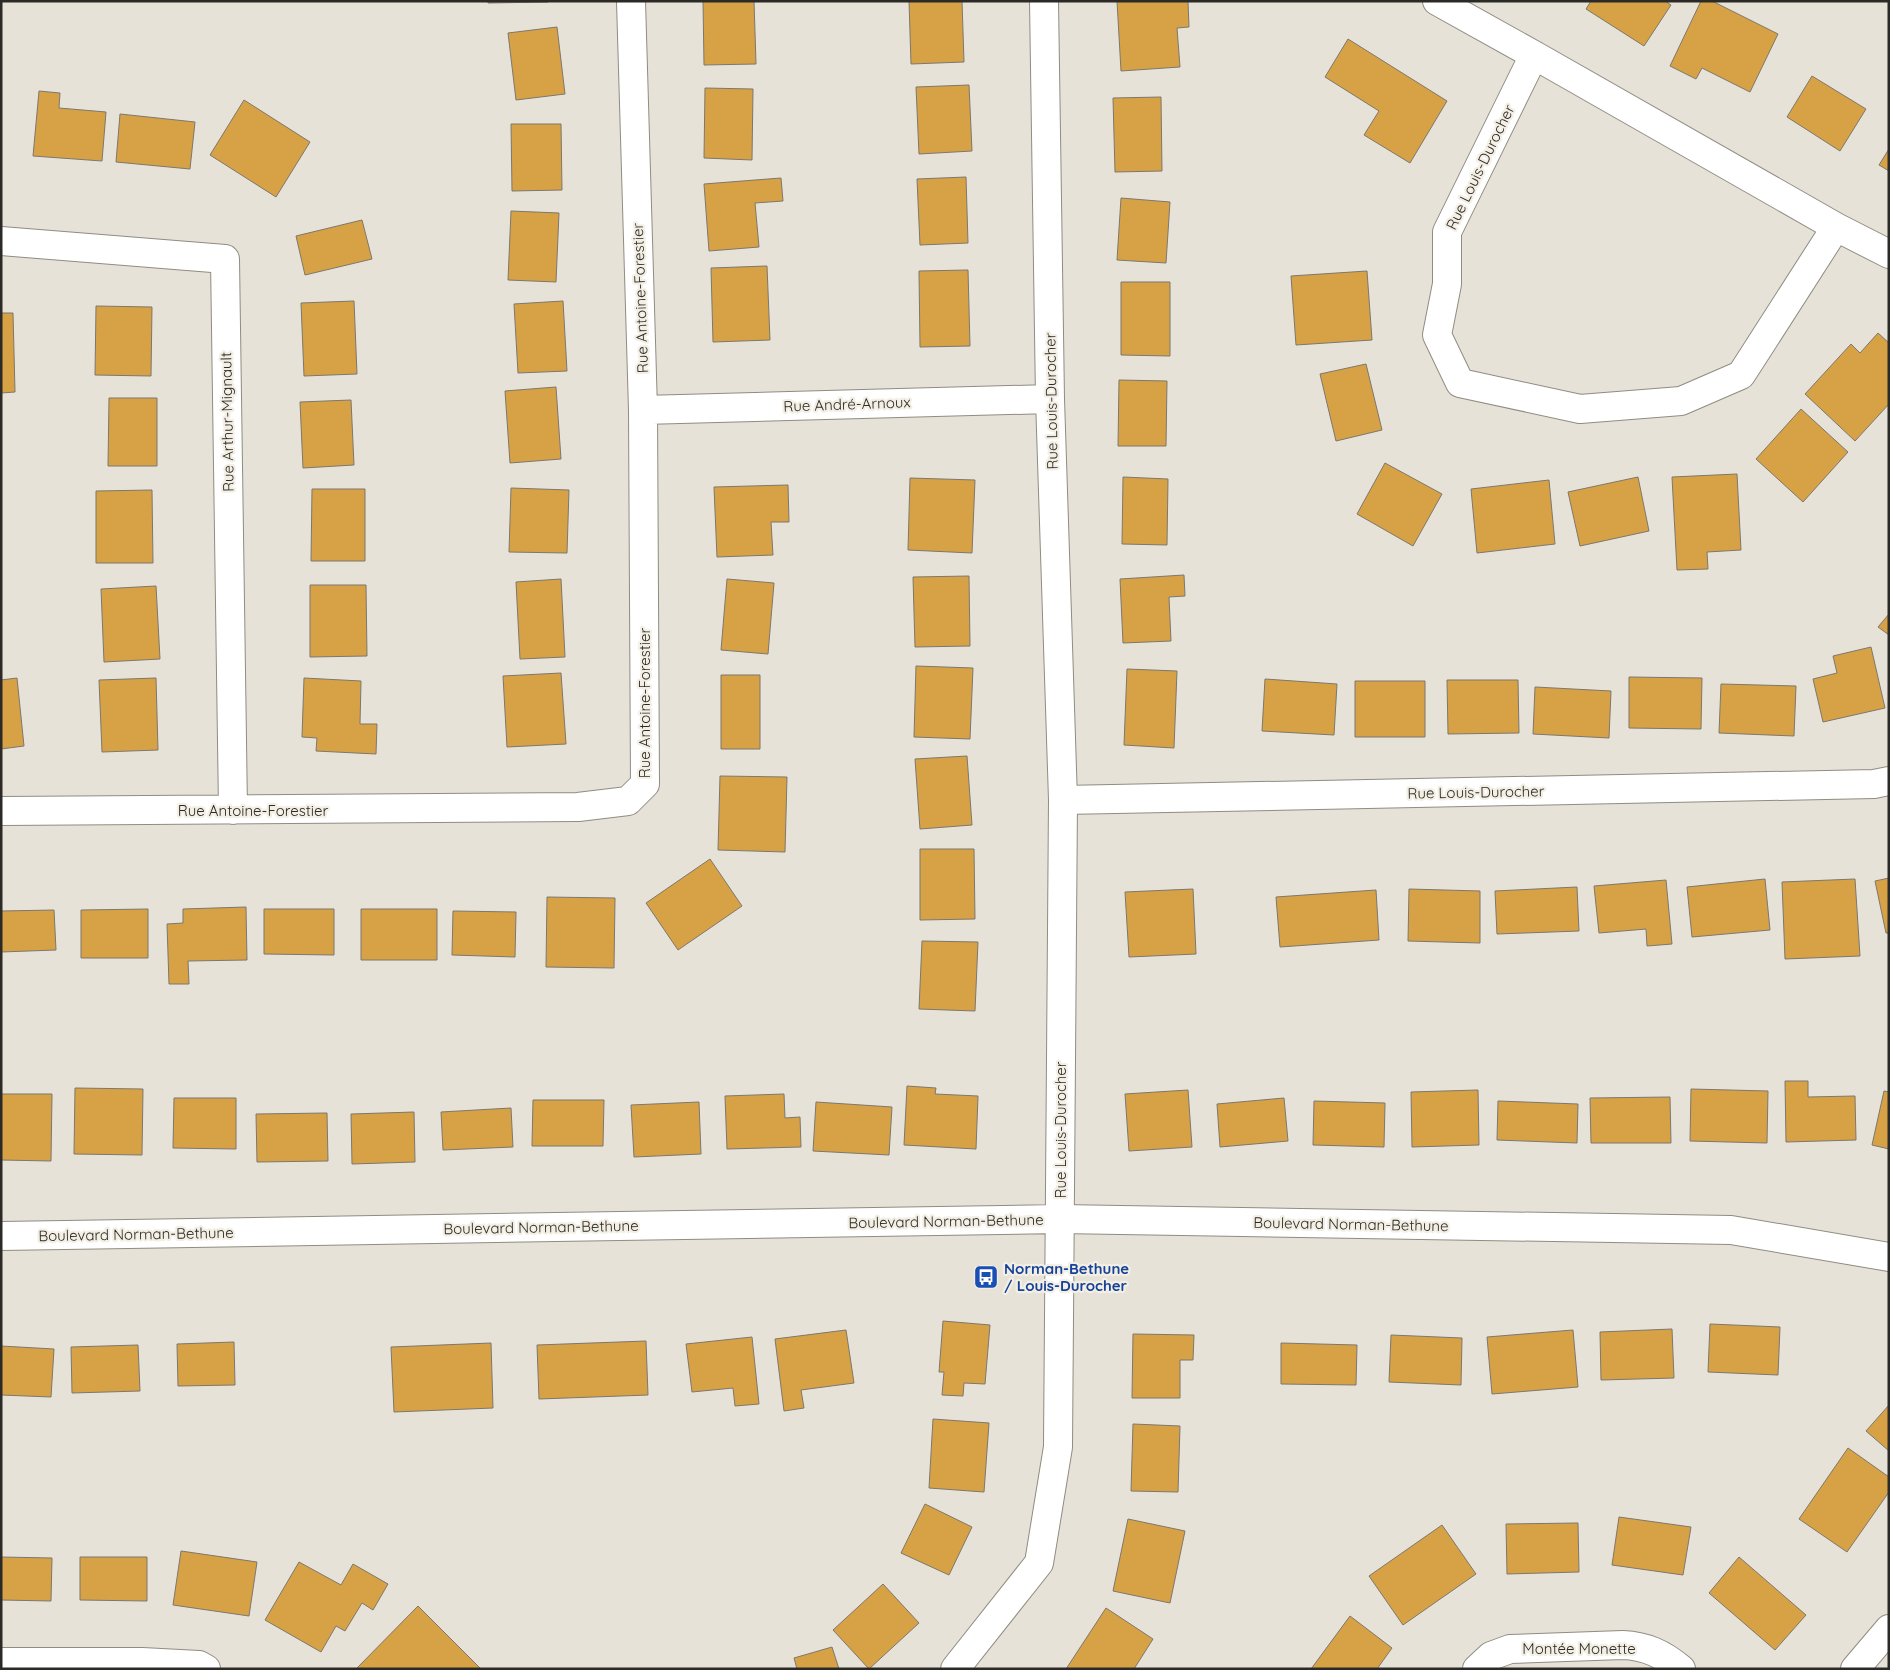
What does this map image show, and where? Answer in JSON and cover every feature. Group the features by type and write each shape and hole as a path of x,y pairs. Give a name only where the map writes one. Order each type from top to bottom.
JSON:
{"street":[{"name":"Rue Antoine-Forestier","path":"1,812 578,807 628,801 645,784 643,410 631,1"},
{"name":"Rue Louis-Durocher","path":"955,1669 1039,1563 1058,1447 1063,800 1050,399 1044,1"},
{"path":"1436,1 1836,227 1889,254"},
{"name":"Rue Louis-Durocher","path":"1534,55 1447,232 1447,284 1437,335 1460,383 1580,409 1681,401 1741,375 1836,227"},
{"name":"Rue Arthur-Mignault","path":"1,241 225,258 233,810"},
{"name":"Rue André-Arnoux","path":"643,410 1050,399"},
{"name":"Rue Louis-Durocher","path":"1063,800 1874,784 1889,781"},
{"name":"Boulevard Norman-Bethune","path":"1,1236 1060,1219 1730,1230 1889,1257"},
{"path":"1855,1669 1889,1629"},
{"name":"Montée Monette","path":"1477,1669 1491,1656 1510,1649 1623,1645 1658,1652 1681,1669"},
{"path":"1,1662 142,1662 199,1665 206,1669"}],"building":[{"path":"488,1 548,1 548,2 488,3"},
{"path":"703,1 754,1 756,64 704,65"},
{"path":"909,1 962,1 964,62 911,64"},
{"path":"1117,1 1188,1 1189,27 1177,28 1180,67 1121,71"},
{"path":"1591,1 1665,1 1671,5 1644,46 1586,9"},
{"path":"1701,1 1712,1 1778,34 1750,92 1702,68 1696,79 1670,66"},
{"path":"557,27 565,94 516,100 508,33"},
{"path":"1348,39 1447,101 1410,163 1364,135 1379,111 1325,77"},
{"path":"1812,76 1866,109 1840,151 1787,117"},
{"path":"969,85 972,151 919,154 916,87"},
{"path":"705,88 753,89 752,160 704,158"},
{"path":"39,91 60,93 59,108 106,112 102,161 33,156"},
{"path":"1161,97 1162,171 1115,172 1113,98"},
{"path":"244,100 310,142 276,197 210,155"},
{"path":"120,114 195,122 190,169 116,162"},
{"path":"511,124 561,124 562,190 512,191"},
{"path":"1889,149 1889,171 1879,165"},
{"path":"966,177 968,243 920,245 917,179"},
{"path":"781,178 783,201 755,203 759,247 709,251 704,184"},
{"path":"1121,198 1170,202 1166,263 1117,260"},
{"path":"511,211 559,213 556,282 508,280"},
{"path":"362,220 372,259 305,275 296,236"},
{"path":"767,266 770,340 713,342 711,268"},
{"path":"968,270 970,346 920,347 919,271"},
{"path":"1367,271 1372,340 1296,345 1291,276"},
{"path":"1121,282 1170,282 1170,356 1121,355"},
{"path":"354,301 357,374 304,376 301,303"},
{"path":"563,301 567,371 518,373 514,304"},
{"path":"96,306 152,307 151,376 95,375"},
{"path":"1,313 13,313 15,392 1,393"},
{"path":"1878,333 1889,343 1889,404 1855,441 1805,394 1851,344 1860,353"},
{"path":"1366,364 1382,430 1336,441 1320,374"},
{"path":"1119,380 1167,381 1166,446 1118,446"},
{"path":"556,387 561,459 510,463 505,391"},
{"path":"109,398 157,398 157,466 108,466"},
{"path":"351,400 354,465 303,468 300,402"},
{"path":"1801,409 1848,452 1803,502 1756,459"},
{"path":"1385,463 1442,494 1413,546 1357,514"},
{"path":"1737,474 1741,550 1707,552 1708,569 1677,570 1672,477"},
{"path":"1123,477 1168,479 1167,545 1122,544"},
{"path":"1638,477 1649,531 1580,546 1568,492"},
{"path":"910,478 975,480 972,553 908,550"},
{"path":"1549,480 1555,544 1477,553 1471,489"},
{"path":"788,485 789,522 771,522 773,555 717,557 714,487"},
{"path":"511,488 569,490 567,553 509,552"},
{"path":"312,489 365,489 365,561 311,561"},
{"path":"152,490 153,563 96,563 96,491"},
{"path":"1184,575 1185,596 1169,597 1171,641 1123,643 1120,579"},
{"path":"969,576 970,646 915,647 913,577"},
{"path":"561,579 565,657 520,659 516,582"},
{"path":"727,579 774,583 768,654 721,650"},
{"path":"310,585 366,585 367,656 310,657"},
{"path":"156,586 160,659 104,662 101,589"},
{"path":"1889,614 1889,635 1878,627"},
{"path":"1871,647 1885,708 1823,722 1813,679 1837,673 1833,656"},
{"path":"916,666 973,668 970,739 914,737"},
{"path":"1127,669 1177,671 1174,748 1124,745"},
{"path":"561,673 566,744 507,747 503,676"},
{"path":"721,675 760,675 760,749 721,749"},
{"path":"1629,677 1702,678 1701,729 1629,728"},
{"path":"17,678 24,746 1,749 1,680"},
{"path":"156,678 158,750 102,752 99,680"},
{"path":"304,678 361,681 360,724 377,724 376,754 316,751 317,738 302,737"},
{"path":"1265,679 1337,684 1334,735 1262,731"},
{"path":"1447,680 1518,680 1519,733 1448,734"},
{"path":"1355,681 1425,681 1425,737 1355,737"},
{"path":"1721,684 1796,686 1794,736 1719,733"},
{"path":"1535,687 1611,691 1609,738 1533,734"},
{"path":"967,756 972,825 920,829 915,759"},
{"path":"720,776 787,777 785,852 718,850"},
{"path":"920,849 974,849 975,919 920,920"},
{"path":"710,859 742,906 678,950 646,903"},
{"path":"1889,878 1889,933 1886,933 1875,881"},
{"path":"1765,879 1770,930 1692,937 1687,887"},
{"path":"1855,879 1860,956 1785,959 1782,882"},
{"path":"1666,880 1672,944 1647,946 1646,929 1599,933 1594,886"},
{"path":"1577,887 1579,931 1497,934 1495,891"},
{"path":"1193,889 1196,954 1129,957 1125,892"},
{"path":"1409,889 1480,891 1480,943 1408,941"},
{"path":"1376,890 1379,940 1280,947 1276,897"},
{"path":"547,897 615,898 614,968 546,967"},
{"path":"246,907 247,960 188,961 189,984 169,984 167,924 183,923 183,909"},
{"path":"148,909 148,958 81,958 81,910"},
{"path":"264,909 334,909 334,955 264,954"},
{"path":"361,909 437,909 437,960 361,960"},
{"path":"54,910 56,950 1,952 1,911"},
{"path":"453,911 516,912 515,957 452,955"},
{"path":"922,941 978,942 975,1011 919,1009"},
{"path":"1785,1081 1808,1081 1808,1097 1855,1096 1856,1140 1786,1142"},
{"path":"907,1086 936,1088 935,1094 978,1096 976,1149 904,1145"},
{"path":"75,1088 143,1089 142,1155 74,1154"},
{"path":"1691,1089 1768,1091 1767,1143 1690,1141"},
{"path":"1188,1090 1192,1147 1129,1151 1125,1094"},
{"path":"1478,1090 1479,1145 1412,1147 1411,1092"},
{"path":"1884,1091 1889,1092 1889,1149 1872,1145"},
{"path":"1,1094 52,1094 51,1161 1,1160"},
{"path":"784,1094 785,1118 800,1117 801,1147 727,1149 725,1096"},
{"path":"1670,1097 1671,1143 1591,1143 1590,1098"},
{"path":"174,1098 236,1098 236,1149 173,1148"},
{"path":"1284,1098 1288,1141 1220,1147 1217,1104"},
{"path":"533,1100 604,1100 603,1146 532,1146"},
{"path":"1314,1101 1385,1103 1384,1147 1313,1145"},
{"path":"1498,1101 1578,1104 1577,1143 1497,1140"},
{"path":"699,1102 701,1154 634,1157 631,1105"},
{"path":"816,1102 892,1107 889,1155 813,1151"},
{"path":"511,1108 513,1147 443,1150 441,1112"},
{"path":"414,1112 415,1162 352,1164 351,1114"},
{"path":"327,1113 328,1161 257,1162 256,1114"},
{"path":"943,1321 990,1325 985,1384 964,1383 963,1396 942,1395 944,1372 939,1372"},
{"path":"1710,1324 1780,1327 1778,1375 1708,1372"},
{"path":"1672,1329 1674,1378 1601,1380 1600,1332"},
{"path":"846,1330 854,1383 801,1390 804,1408 784,1411 775,1339"},
{"path":"1573,1330 1578,1387 1492,1394 1487,1337"},
{"path":"1133,1334 1194,1335 1193,1360 1180,1360 1180,1398 1132,1398"},
{"path":"1391,1335 1462,1338 1461,1385 1389,1382"},
{"path":"752,1337 759,1404 735,1406 733,1388 692,1392 686,1344"},
{"path":"646,1341 648,1395 539,1399 537,1345"},
{"path":"234,1342 235,1385 178,1386 177,1344"},
{"path":"491,1343 493,1408 394,1412 391,1347"},
{"path":"1281,1343 1357,1345 1356,1385 1281,1384"},
{"path":"138,1345 140,1391 72,1393 71,1347"},
{"path":"1,1346 54,1349 51,1397 1,1395"},
{"path":"1889,1405 1889,1451 1866,1431"},
{"path":"933,1419 989,1423 984,1492 929,1488"},
{"path":"1133,1424 1180,1426 1178,1492 1131,1491"},
{"path":"1848,1448 1889,1477 1889,1492 1847,1552 1799,1519"},
{"path":"925,1504 972,1527 949,1575 901,1553"},
{"path":"1619,1517 1691,1527 1683,1575 1612,1565"},
{"path":"1128,1519 1185,1531 1170,1603 1113,1591"},
{"path":"1578,1523 1579,1572 1507,1574 1506,1524"},
{"path":"1442,1525 1476,1574 1403,1625 1369,1576"},
{"path":"181,1551 257,1562 249,1616 173,1605"},
{"path":"1,1557 52,1558 51,1601 1,1600"},
{"path":"80,1557 147,1557 147,1601 80,1600"},
{"path":"1739,1557 1806,1615 1775,1650 1709,1593"},
{"path":"299,1562 341,1585 353,1564 388,1584 373,1610 362,1603 345,1631 336,1626 321,1652 265,1620"},
{"path":"883,1584 919,1623 869,1669 833,1630"},
{"path":"418,1606 481,1669 356,1669"},
{"path":"1106,1608 1153,1639 1134,1669 1066,1669"},
{"path":"1350,1616 1392,1648 1377,1669 1311,1669"},
{"path":"832,1647 839,1669 797,1669 794,1658"}],"place":[{"name":"Norman-Bethune / Louis-Durocher","path":"986,1277"}]}
